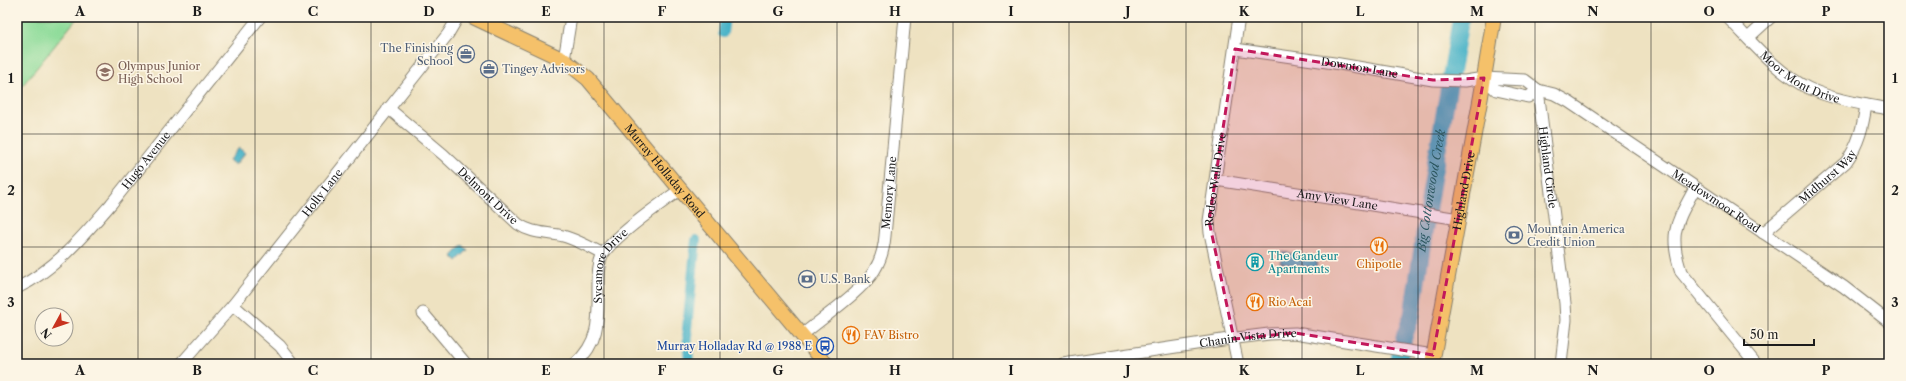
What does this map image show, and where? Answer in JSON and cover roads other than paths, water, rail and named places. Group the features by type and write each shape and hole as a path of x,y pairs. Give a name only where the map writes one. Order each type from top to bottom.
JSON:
{"main road":[{"name":"Murray Holladay Road","path":"473,17 564,60 592,83 826,364"},
{"name":"Highland Drive","path":"1433,360 1494,17"}],"street":[{"name":"Hugo Avenue","path":"17,288 38,275 64,254 88,231 260,17"},
{"name":"Holly Lane","path":"181,364 233,305 448,34 458,17"},
{"path":"564,60 571,17"},
{"name":"Memory Lane","path":"802,335 863,285 874,272 880,259 886,236 905,17"},
{"name":"Rodeo Walk Drive","path":"1238,364 1234,339 1210,233 1210,204 1216,180 1239,17"},
{"name":"Moor Mont Drive","path":"1727,17 1786,74 1808,88 1829,96 1889,109"},
{"path":"1748,38 1771,17"},
{"name":"Downton Lane","path":"1235,49 1334,63 1434,80 1465,81 1484,78"},
{"path":"1484,78 1496,90 1528,97 1538,90"},
{"name":"Meadowmoor Road","path":"1484,78 1525,80 1538,90 1554,94 1569,102 1844,287 1889,322"},
{"name":"Highland Circle","path":"1538,90 1565,303 1566,320 1561,364"},
{"name":"Midhurst Way","path":"1763,233 1846,162 1855,150 1863,128 1866,105"},
{"name":"Delmont Drive","path":"388,108 444,155 518,224 529,231 562,236 576,240 603,254"},
{"name":"Amy View Lane","path":"1216,180 1459,219"},
{"path":"1695,188 1679,217 1675,231 1674,243 1676,257 1681,272 1756,364"},
{"name":"Sycamore Drive","path":"575,364 587,353 594,339 598,311 598,270 603,254 634,225 681,189"},
{"path":"233,305 280,346 294,364"},
{"path":"423,314 466,364"},
{"name":"Chanin Vista Drive","path":"1063,364 1270,334 1295,334 1412,352 1433,360"}],"water":[{"path":"239,148 245,153 235,165 229,160"},
{"path":"463,245 468,250 457,261 452,256"},
{"path":"1282,252 1318,257 1316,268 1280,263"}],"waterway":[{"path":"723,33 725,17"},
{"name":"Big Cottonwood Creek","path":"1398,364 1404,337 1412,315 1430,194 1461,17"},
{"path":"689,364 687,329 696,240"}],"place":[{"name":"The Finishing School","path":"466,54"},
{"name":"Tingey Advisors","path":"489,69"},
{"name":"Olympus Junior High School","path":"105,72"},
{"name":"Mountain America Credit Union","path":"1514,235"},
{"name":"Chipotle","path":"1379,246"},
{"name":"The Gandeur Apartments","path":"1255,262"},
{"name":"U.S. Bank","path":"807,279"},
{"name":"Rio Acai","path":"1255,302"},
{"name":"FAV Bistro","path":"851,335"},
{"name":"Murray Holladay Rd @ 1988 E","path":"825,346"}]}
